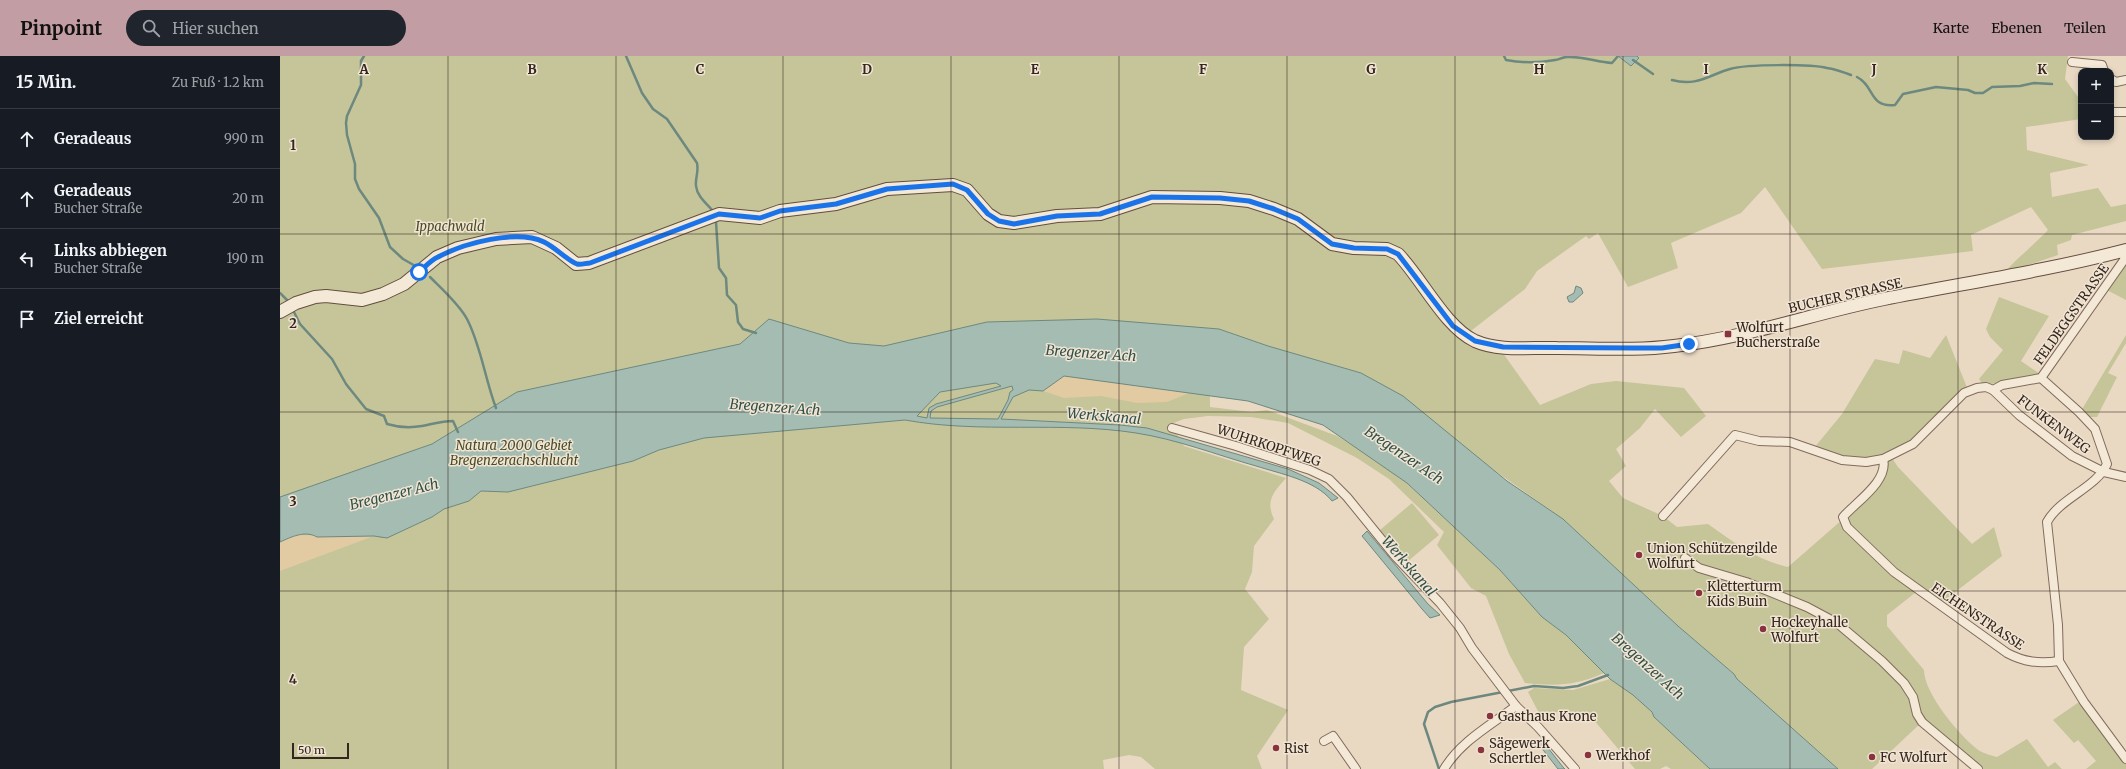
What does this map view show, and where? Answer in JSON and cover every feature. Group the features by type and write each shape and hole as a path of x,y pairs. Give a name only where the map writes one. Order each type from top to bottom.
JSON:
{"street":[{"path":"2072,62 2102,65 2103,68"},
{"path":"2114,81 2116,82 2126,80"},
{"path":"2114,112 2126,112"},
{"name":"BUCHER STRASSE","path":"280,312 296,303 315,297 326,296 353,300 383,294 404,284 437,257 458,248 496,239 532,237 556,248 576,264 590,263 719,214 760,218 780,211 836,204 887,189 953,184 967,190 988,214 999,221 1014,224 1057,216 1100,214 1152,197 1220,198 1249,201 1298,219 1332,244 1354,248 1387,249 1398,254 1453,326 1475,341 1503,347 1634,348 1675,346 1730,336 1857,305 2056,267 2125,250"},
{"name":"FELDEGGSTRASSE","path":"1663,516 1735,435 1759,441 1790,442 1842,460 1866,462 1883,459 1913,444 1964,393 1977,388 1986,387 1993,390 2002,385 2032,381 2041,378 2124,260 2125,250"},
{"name":"FUNKENWEG","path":"2041,378 2079,412 2094,429 2107,464 2104,472"},
{"name":"FUNKENWEG","path":"1993,390 2019,416 2072,456 2104,472 2126,477"},
{"name":"WUHRKOPFWEG","path":"1172,428 1236,446 1310,470 1328,479 1346,497 1400,561 1440,603 1460,628 1472,648 1516,706 1538,727 1575,769"},
{"name":"EICHENSTRASSE","path":"1883,459 1883,469 1880,478 1843,517 1847,527 1894,572 2007,653 2033,663 2059,661"},
{"path":"2104,472 2065,503 2050,517 2047,522 2058,626 2059,661 2084,702 2126,759"},
{"path":"1685,558 1700,568 1746,582 1807,607 1837,623 1882,661 1904,683 1913,697 1917,714 1922,722 1978,769"},
{"path":"1444,769 1450,759 1469,740 1516,706"},
{"path":"1324,741 1333,736 1356,769"}],"green space":[{"path":"280,56 2068,56 2065,79 2078,97 2078,119 2026,127 2027,150 2089,165 2050,173 2052,197 2098,188 2111,207 2126,204 2126,221 2072,235 2071,240 2057,245 2058,255 2025,266 2025,270 2007,270 2048,230 2031,207 1971,235 1973,251 1822,269 1765,187 1741,213 1671,243 1678,268 1628,287 1598,233 1589,239 1586,236 1537,271 1525,289 1463,337 1500,349 1540,405 1591,384 1616,381 1684,388 1706,416 1681,437 1655,409 1640,428 1616,449 1626,466 1609,481 1623,498 1663,516 1677,527 1708,524 1736,544 1755,555 1776,564 1788,567 1843,519 1881,478 1883,458 1843,458 1814,448 1842,414 1875,359 1899,364 1903,350 1930,358 1946,335 1968,390 1912,443 1890,455 1898,467 1972,544 1994,527 2002,556 1941,603 1920,589 1887,615 1887,626 1924,670 1930,690 1952,724 1977,749 1997,757 2027,739 2048,767 2055,762 2062,769 1979,769 1923,721 1872,769 1838,769 1737,679 1734,674 1678,626 1563,519 1354,371 1268,346 1219,329 1209,328 1210,407 1252,412 1267,410 1337,436 1365,453 1407,483 1500,570 1542,617 1566,635 1604,673 1575,683 1547,685 1525,683 1509,654 1486,596 1471,588 1437,545 1444,532 1389,479 1357,458 1288,423 1251,417 1208,416 1184,419 1171,424 1184,446 1286,478 1272,497 1270,507 1274,519 1254,546 1252,572 1245,589 1269,619 1244,647 1241,690 1288,710 1257,756 1262,769 1155,769 1141,757 1129,755 1103,760 1104,769 280,769"},
{"path":"2126,262 2126,300 2105,289"},
{"path":"1999,297 2049,316 2021,361 2040,374 2036,378 1983,385 1979,379 2003,350 1990,337 1986,329"},
{"path":"2126,335 2126,343 2108,373 2117,377 2097,417 2089,417 2081,411"},
{"path":"1412,503 1439,535 1407,562 1380,530"},
{"path":"1610,679 1647,706 1654,717 1710,769 1671,769 1666,766 1660,769 1635,769 1588,713 1553,712 1540,715 1528,692 1534,688 1573,690"},
{"path":"2082,700 2126,760 2126,769 2086,769 2096,761 2078,740 2074,743 2053,720"}],"sand":[{"path":"1064,376 1189,393 1167,402 1137,403 1101,396 1064,398 1043,391"},
{"path":"296,535 374,536 280,571 280,542"}],"water":[{"path":"1618,56 1637,56 1639,58 1631,66"},
{"path":"1576,286 1581,288 1583,293 1573,302 1569,302 1567,297 1574,293"},
{"name":"Bregenzer Ach","path":"769,319 849,343 884,346 987,322 1097,319 1219,329 1268,346 1361,373 1403,396 1507,481 1563,519 1678,626 1734,674 1737,679 1838,769 1710,769 1654,717 1652,712 1633,695 1610,679 1566,635 1542,617 1500,570 1407,483 1323,425 1248,401 1064,376 1043,391 1029,390 1013,397 1001,419 1120,425 1147,428 1288,469 1319,483 1338,498 1332,501 1316,488 1287,475 1181,443 1136,433 1079,428 962,426 905,420 704,438 659,450 633,461 508,492 481,491 469,501 444,509 432,517 387,538 374,536 317,537 303,534 293,536 280,542 280,497 432,444 517,392 740,344","holes":["996,383 1001,386 936,404 929,408 927,418 917,416 940,392","1012,386 1013,390 1010,392 1008,400 998,419 930,418 931,411 937,407"]},
{"path":"1367,531 1428,604 1440,615 1430,618 1422,609 1362,536"},
{"path":"1541,739 1565,769 1558,769 1537,742"}],"waterway":[{"path":"364,56 361,61 361,85 347,116 346,123 347,135 355,164 355,179 359,189 379,218 390,247 403,259 419,268"},
{"path":"626,56 642,93 653,109 667,119 697,163 697,190 702,199 712,210"},
{"path":"1504,56 1506,60 1524,62 1542,62 1565,57 1573,57 1612,63 1618,56"},
{"path":"1633,60 1653,74"},
{"path":"1672,80 1681,82 1695,81 1738,67 1764,65 1819,67 1836,70 1851,75"},
{"path":"1857,77 1863,81 1876,100 1887,105 1895,105 1903,94 1936,87 1983,93 1992,87 2020,86 2034,83 2052,84"},
{"path":"716,222 719,268 726,278 727,295 736,305 738,322 743,329 756,333"},
{"path":"430,277 464,313 476,340 496,408"},
{"path":"280,293 287,300"},
{"path":"294,312 300,324 332,359 346,384 366,409 384,416 387,424 413,427 453,421 458,432"},
{"path":"1508,691 1534,686 1563,688 1578,686 1608,675"},
{"path":"1439,769 1424,724 1428,712 1435,707 1451,702 1503,692"}],"place":[{"name":"Wolfurt Bucherstraße","path":"1728,334"},
{"name":"Union Schützengilde Wolfurt","path":"1639,555"},
{"name":"Kletterturm Kids Buin","path":"1699,593"},
{"name":"Hockeyhalle Wolfurt","path":"1763,629"},
{"name":"Gasthaus Krone","path":"1490,716"},
{"name":"Rist","path":"1276,748"},
{"name":"Sägewerk Schertler","path":"1481,750"},
{"name":"Werkhof","path":"1588,755"},
{"name":"FC Wolfurt","path":"1872,757"}],"route":[{"path":"419,272 437,257 458,248 496,239 516,237 532,237 556,248 576,264 590,263 663,236 697,221 719,214 760,218 780,211 836,204 854,197 887,189 953,184 967,190 976,198 988,214 999,221 1014,224 1057,216 1085,216 1100,214 1152,197 1220,198 1249,201 1274,209 1298,219 1332,244 1354,248 1387,249 1398,254 1427,289 1453,326 1475,341 1491,346 1662,348 1689,344"}],"park label":[{"name":"Ippachwald","path":"450,226"},
{"name":"Natura 2000 Gebiet Bregenzerachschlucht","path":"514,452"}],"water label":[{"name":"Werkskanal","path":"1104,416"},
{"name":"Werkskanal","path":"1409,566"}]}
